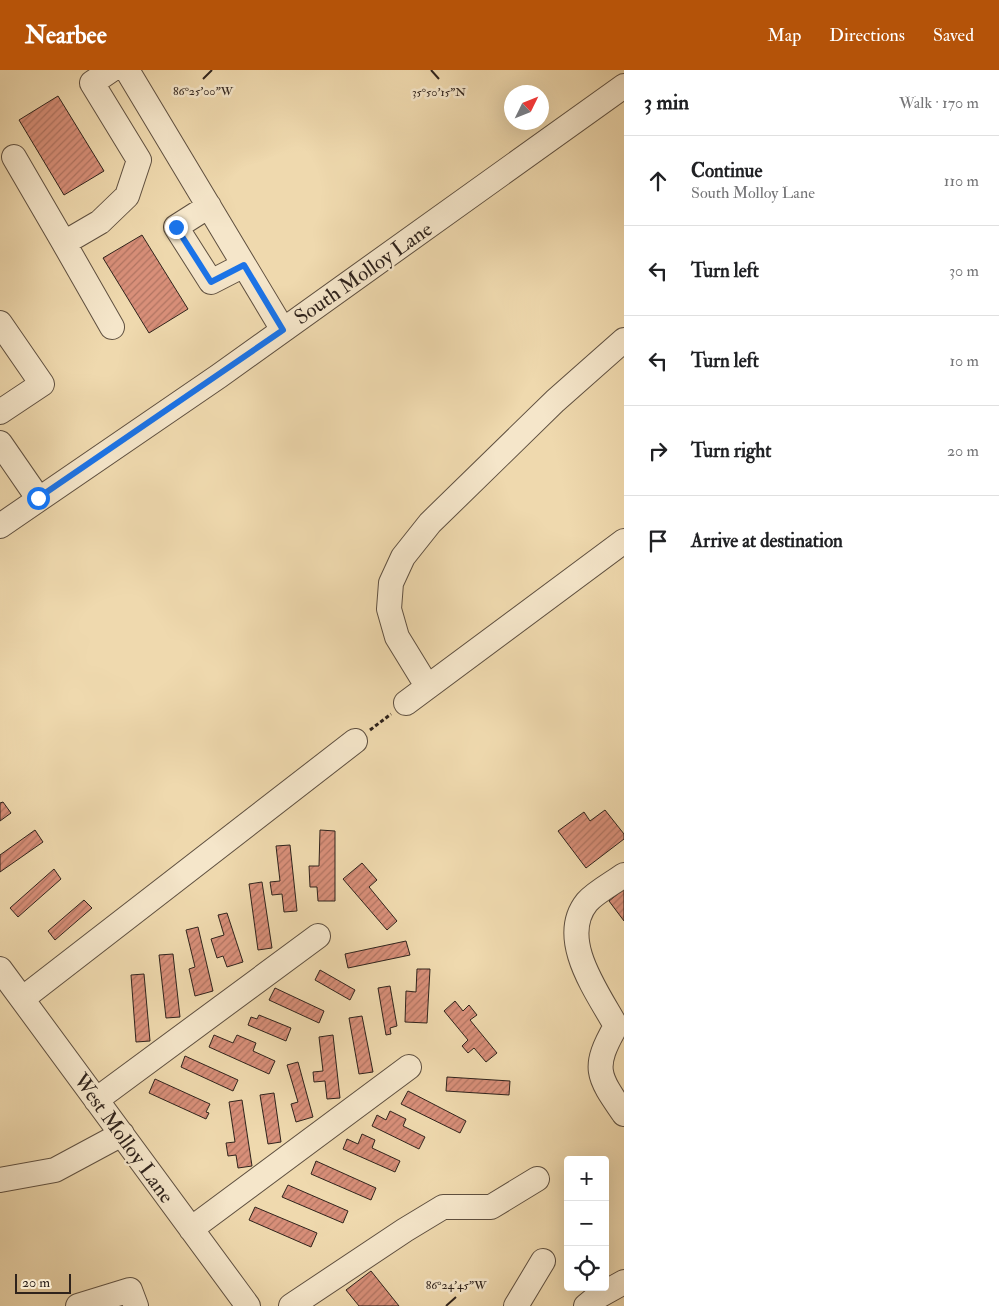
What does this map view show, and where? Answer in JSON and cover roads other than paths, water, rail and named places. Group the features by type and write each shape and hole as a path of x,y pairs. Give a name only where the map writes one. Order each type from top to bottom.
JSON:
{"street":[{"path":"111,70 92,82 139,160"},
{"path":"126,70 283,330"},
{"name":"South Molloy Lane","path":"0,526 622,93"},
{"path":"64,243 100,222 127,196 139,160 170,141"},
{"path":"14,157 112,327"},
{"path":"209,206 176,227 211,282 244,265"},
{"path":"0,323 42,384 0,412"},
{"path":"426,686 397,637 389,609 391,584 403,557 430,523 555,401 624,340"},
{"path":"0,443 38,498"},
{"path":"406,703 426,686 624,542"},
{"path":"22,999 356,741"},
{"path":"624,875 586,902 575,930 580,958 616,1026 603,1049 599,1072 624,1114"},
{"path":"96,1100 318,936"},
{"name":"West Molloy Lane","path":"0,969 248,1306"},
{"path":"192,1229 409,1067"},
{"path":"0,1180 54,1170 122,1134"},
{"path":"291,1306 443,1207 491,1206 537,1179"},
{"path":"516,1306 543,1261"},
{"path":"586,1306 597,1297 624,1282"},
{"path":"78,1306 130,1290 136,1306"}]}
